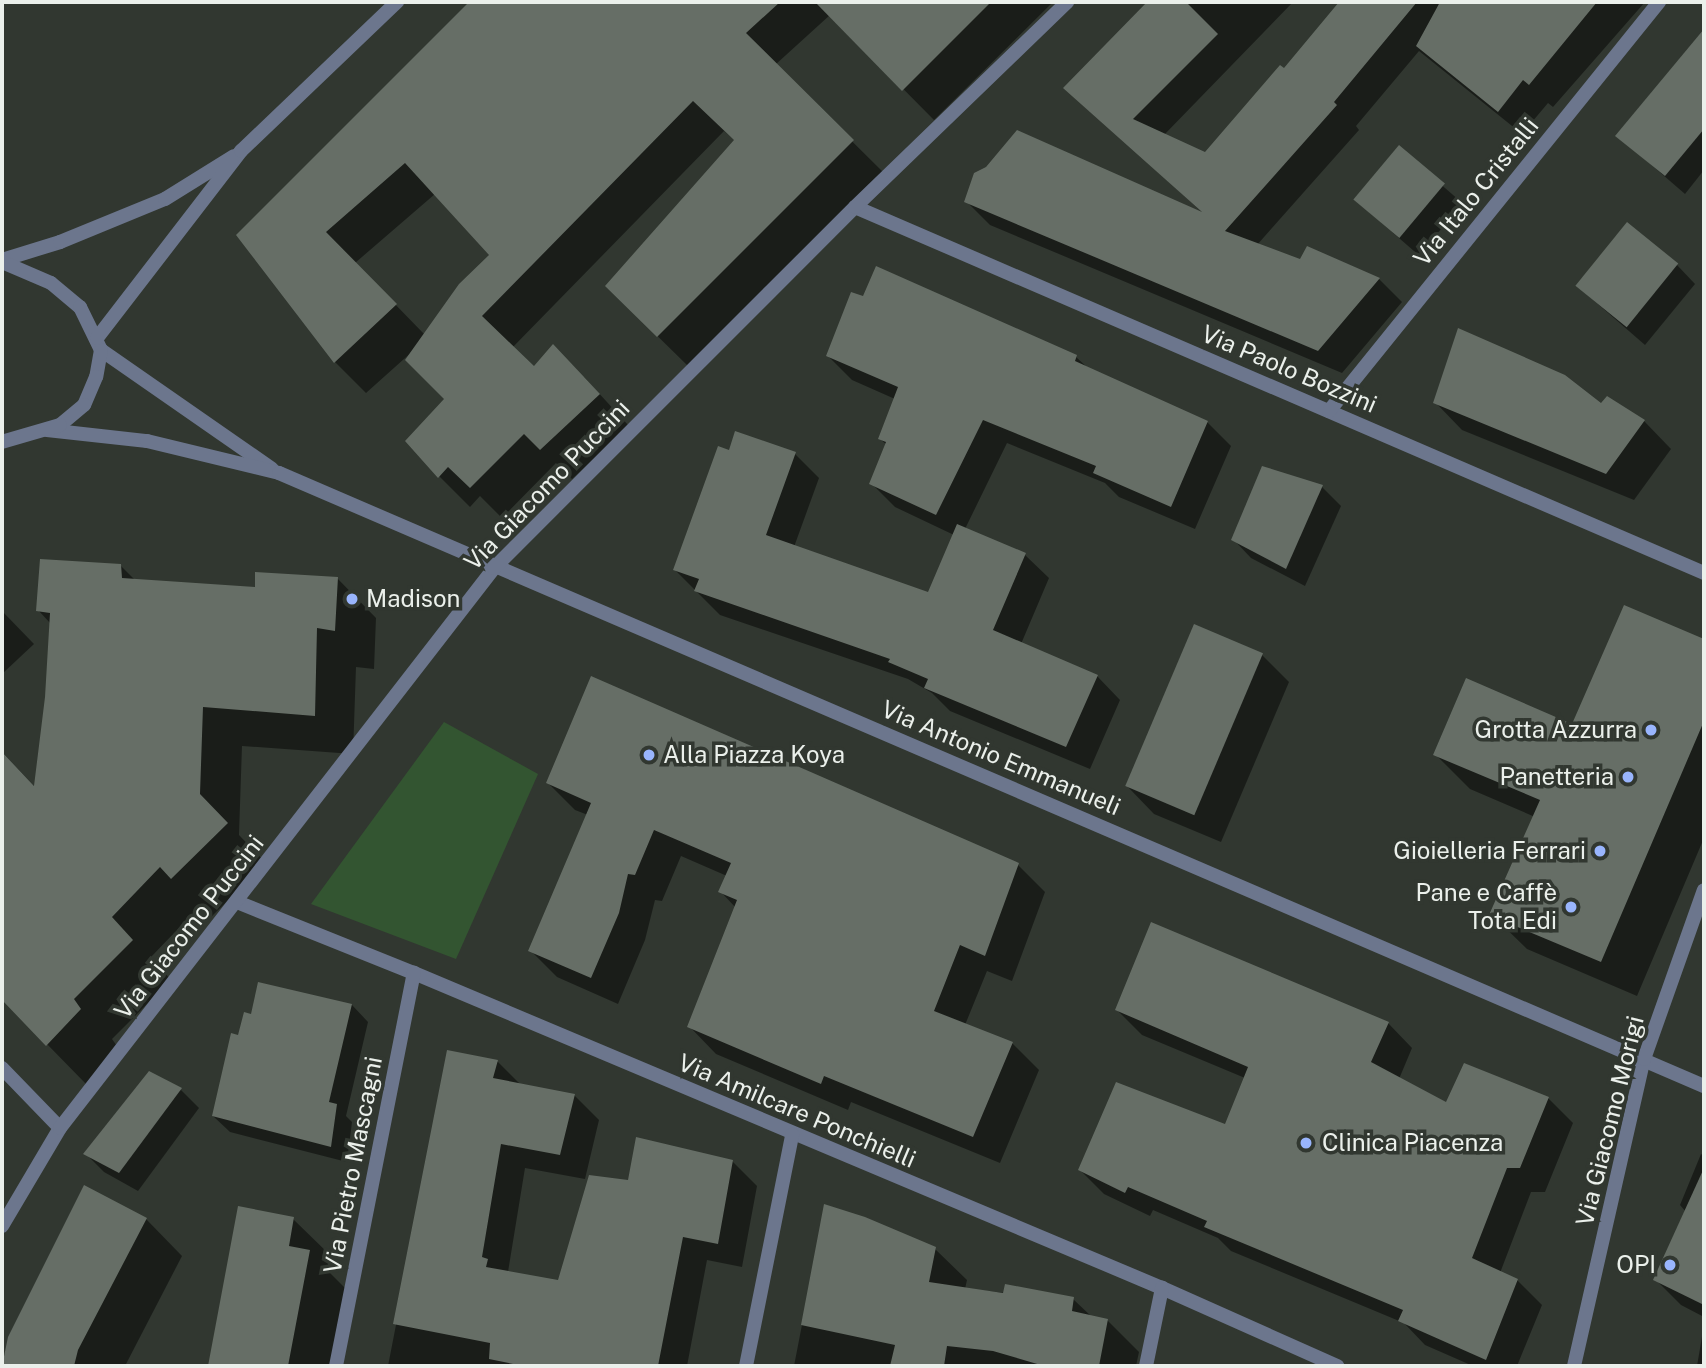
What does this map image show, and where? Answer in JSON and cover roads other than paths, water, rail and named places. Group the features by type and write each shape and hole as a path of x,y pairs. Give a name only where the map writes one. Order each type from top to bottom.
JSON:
{"street":[{"path":"2,442 60,425 84,405 96,377 99,344 241,151 397,2"},
{"name":"Via Giacomo Puccini","path":"2,1226 60,1128 494,568 855,207 1067,2"},
{"name":"Via Italo Cristalli","path":"1329,411 1659,2"},
{"path":"2,261 60,242 165,199 241,151"},
{"name":"Via Paolo Bozzini","path":"855,207 1704,573"},
{"path":"2,261 51,283 80,307 99,344"},
{"name":"Via Antonio Emmanueli","path":"99,344 279,474"},
{"name":"Via Antonio Emmanueli","path":"47,430 147,441 279,474 1704,1086"},
{"name":"Via Giacomo Morigi","path":"1574,1366 1644,1059 1704,890"},
{"name":"Via Amilcare Ponchielli","path":"237,902 414,973 792,1135 1162,1288 1337,1366"},
{"name":"Via Pietro Mascagni","path":"336,1366 414,973"},
{"path":"2,1068 60,1128"},
{"path":"746,1366 792,1135"},
{"path":"1146,1366 1162,1288"}],"place":[{"name":"Madison","path":"352,599"},
{"name":"Grotta Azzurra","path":"1651,730"},
{"name":"Alla Piazza Koya","path":"649,755"},
{"name":"Panetteria","path":"1628,777"},
{"name":"Gioielleria Ferrari","path":"1600,851"},
{"name":"Pane e Caffè Tota Edi","path":"1571,907"},
{"name":"Clinica Piacenza","path":"1306,1143"},
{"name":"OPI","path":"1670,1265"}]}
